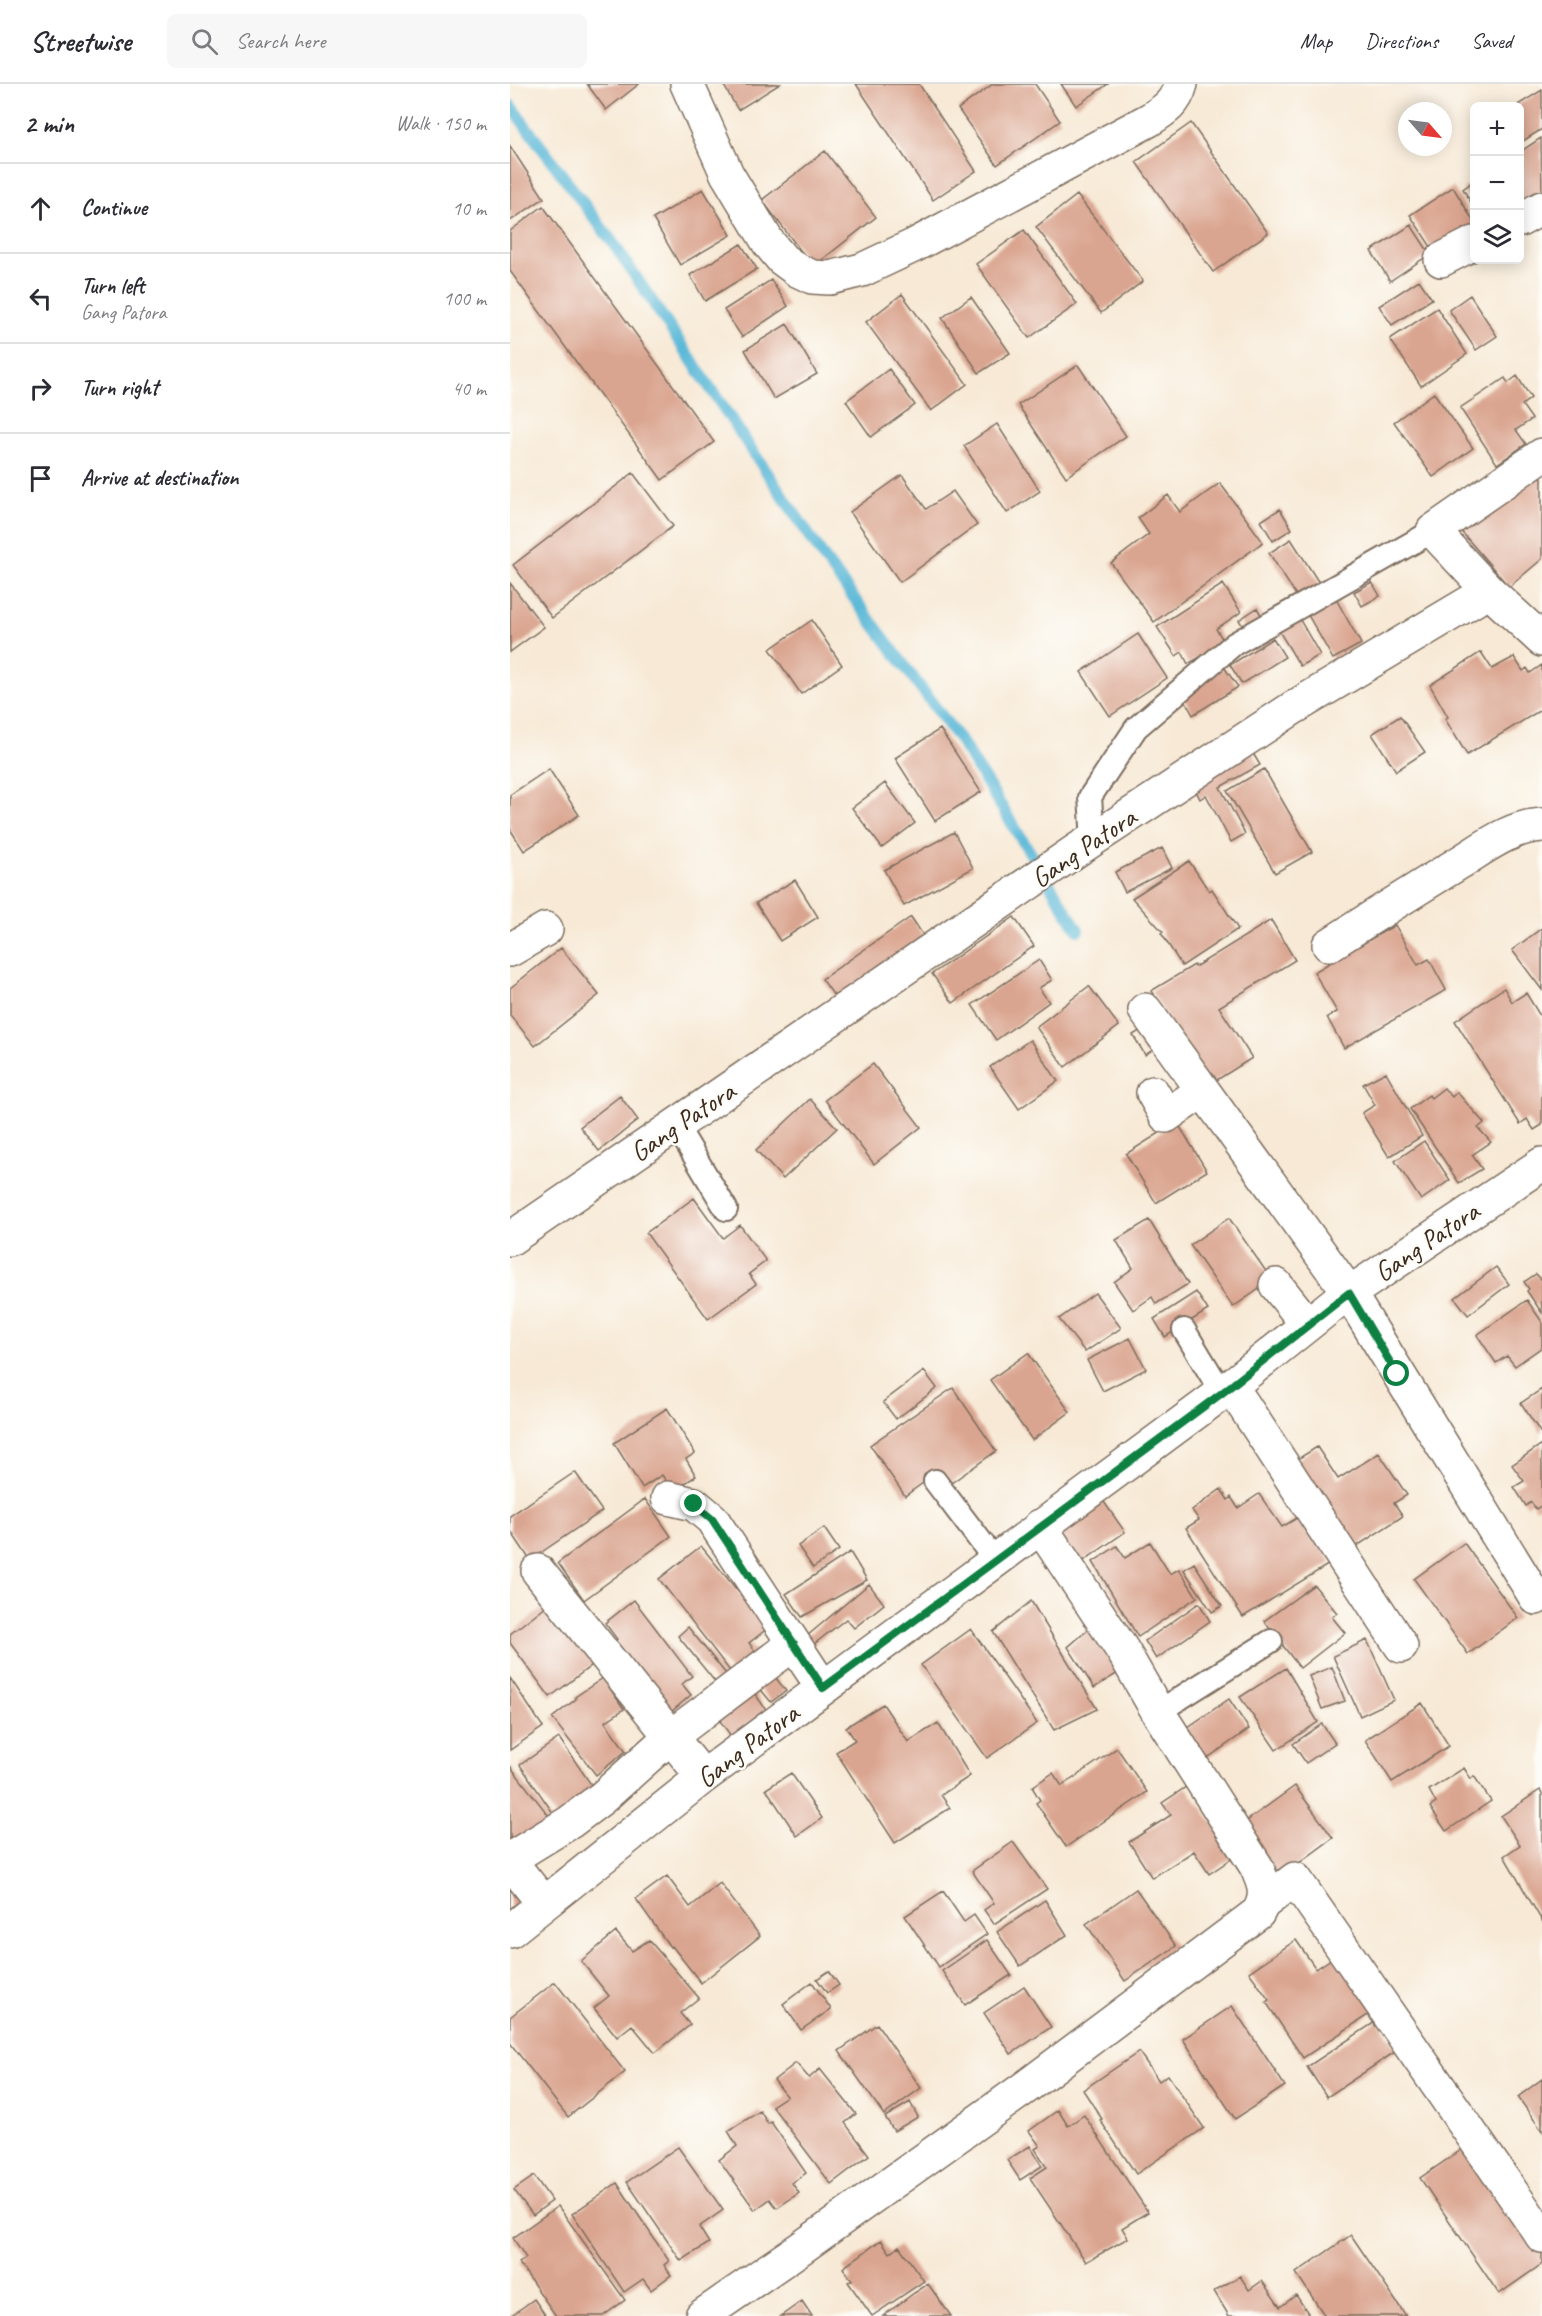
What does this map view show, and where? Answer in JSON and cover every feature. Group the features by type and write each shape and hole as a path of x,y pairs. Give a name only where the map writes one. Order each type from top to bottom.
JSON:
{"street":[{"path":"687,84 727,174 768,243 782,259 797,270 812,277 830,278 862,270 913,246 1149,120 1169,107 1179,94 1181,84"},
{"path":"1524,218 1542,208"},
{"path":"1441,260 1470,245"},
{"path":"1542,455 1433,531 1489,591 1542,640"},
{"name":"Gang Patora","path":"510,1239 1093,840 1293,708 1489,591"},
{"path":"1329,945 1498,838 1528,826 1542,825"},
{"path":"510,950 546,929"},
{"path":"1145,1010 1342,1298 1536,1598"},
{"path":"1152,1093 1166,1116 1202,1091"},
{"name":"Gang Patora","path":"510,1931 703,1778 1040,1526 1227,1390 1307,1324 1542,1164"},
{"path":"1276,1285 1307,1324"},
{"path":"1227,1390 1401,1646"},
{"path":"668,1498 694,1504 712,1519 823,1688"},
{"path":"1040,1526 1123,1651 1158,1712 1256,1866 1266,1888 1265,1902"},
{"path":"538,1571 703,1778"},
{"path":"544,1904 510,1860 570,1822 602,1798 670,1737 793,1644"},
{"path":"702,2316 1060,2063 1258,1913 1265,1902 1295,1879 1542,2236"}],"lane":[{"path":"1093,840 1090,797 1136,728 1234,644 1433,531"},
{"path":"676,1125 726,1209"},
{"path":"1184,1330 1227,1390"},
{"path":"935,1481 995,1560"},
{"path":"1158,1712 1271,1641"}],"building":[{"path":"587,84 639,84 606,110"},
{"path":"723,84 780,84 738,110"},
{"path":"856,84 919,84 976,171 933,200"},
{"path":"993,84 1035,84 1060,121 997,165 958,109"},
{"path":"1061,84 1108,84 1076,106"},
{"path":"1542,90 1542,129 1524,140 1524,102"},
{"path":"1191,123 1268,233 1213,272 1136,162"},
{"path":"1541,138 1542,193 1524,205 1524,156 1524,149"},
{"path":"510,146 544,198 510,221"},
{"path":"825,151 876,217 813,267 762,200"},
{"path":"1470,184 1470,200 1463,189"},
{"path":"1453,187 1470,215 1470,234 1437,256 1410,215"},
{"path":"703,189 731,235 680,265 653,219"},
{"path":"1077,195 1143,281 1101,313 1036,227"},
{"path":"543,206 714,442 662,480 510,271 510,231"},
{"path":"1411,225 1430,254 1390,281 1371,251"},
{"path":"1024,230 1077,304 1029,338 976,264"},
{"path":"741,244 757,269 705,301 690,275"},
{"path":"771,280 788,306 742,337 724,310"},
{"path":"1419,280 1432,299 1392,325 1379,306"},
{"path":"902,294 967,384 931,411 866,322"},
{"path":"1470,295 1497,336 1476,350 1449,310"},
{"path":"971,297 1010,353 979,373 942,318"},
{"path":"1437,308 1467,354 1421,386 1390,339"},
{"path":"787,324 817,374 774,399 745,350"},
{"path":"1078,365 1126,436 1066,477 1018,405"},
{"path":"889,369 915,405 871,437 846,401"},
{"path":"1517,376 1531,398 1522,405 1532,419 1516,430 1526,444 1497,464 1460,408 1505,378 1508,383"},
{"path":"1434,393 1473,448 1433,477 1394,422"},
{"path":"997,424 1040,491 1007,513 964,446"},
{"path":"633,473 673,526 552,618 513,565"},
{"path":"1539,474 1542,478 1542,559 1509,587 1460,530 1517,481 1523,489"},
{"path":"902,475 926,509 953,491 977,525 900,582 850,512"},
{"path":"1220,483 1263,542 1154,622 1111,563 1149,534 1138,518 1168,495 1180,512"},
{"path":"1280,509 1292,529 1273,541 1261,521"},
{"path":"1291,539 1323,589 1301,603 1269,553"},
{"path":"1372,582 1380,596 1362,606 1354,592"},
{"path":"510,583 544,627 510,652"},
{"path":"1223,584 1241,612 1216,629 1225,643 1188,664 1182,652 1176,656 1157,627"},
{"path":"1336,599 1361,644 1333,659 1308,615"},
{"path":"1257,608 1266,623 1248,634 1239,620"},
{"path":"1296,613 1320,655 1300,666 1276,626"},
{"path":"812,620 842,665 801,694 770,649"},
{"path":"1138,634 1167,678 1110,716 1081,672"},
{"path":"1273,638 1285,657 1242,684 1230,665"},
{"path":"1481,652 1492,669 1514,657 1523,671 1527,668 1530,673 1542,665 1542,709 1467,755 1445,719 1448,717 1430,685"},
{"path":"1224,667 1238,687 1193,715 1181,693"},
{"path":"1400,716 1425,752 1396,771 1372,734"},
{"path":"940,729 981,792 935,821 895,758"},
{"path":"1251,750 1260,765 1220,787 1245,834 1231,842 1206,795 1200,799 1192,783"},
{"path":"549,769 579,815 524,851 510,829 510,795"},
{"path":"1264,769 1312,852 1275,873 1227,791"},
{"path":"885,783 915,823 882,848 852,808"},
{"path":"954,832 973,868 904,906 884,870"},
{"path":"1162,848 1172,868 1125,892 1115,872"},
{"path":"1189,861 1209,891 1212,889 1238,929 1182,966 1161,933 1163,932 1132,898"},
{"path":"795,880 818,917 780,941 756,903"},
{"path":"911,917 927,941 839,1003 822,979"},
{"path":"1014,917 1034,946 953,1003 932,974"},
{"path":"1271,920 1295,960 1219,1007 1252,1058 1209,1085 1151,991"},
{"path":"1395,925 1418,965 1429,959 1446,990 1344,1048 1327,1017 1337,1012 1314,972"},
{"path":"1542,928 1542,990 1512,950"},
{"path":"561,948 599,995 535,1046 510,1015 510,988"},
{"path":"1039,960 1052,980 1039,988 1049,1002 996,1040 972,1005"},
{"path":"1089,986 1119,1026 1065,1067 1036,1027"},
{"path":"1504,988 1512,1002 1526,993 1542,1019 1542,1125 1534,1130 1527,1119 1520,1124 1455,1021"},
{"path":"1149,1025 1161,1044 1145,1055 1133,1035"},
{"path":"1030,1040 1058,1081 1019,1109 990,1067"},
{"path":"873,1064 921,1127 874,1164 825,1100"},
{"path":"1386,1072 1422,1136 1389,1157 1362,1113 1375,1105 1363,1084"},
{"path":"1444,1088 1452,1097 1457,1092 1484,1123 1478,1128 1491,1142 1472,1155 1482,1169 1459,1183 1410,1109 1429,1095 1431,1098"},
{"path":"620,1096 638,1120 599,1151 580,1127"},
{"path":"810,1099 837,1128 783,1179 756,1150"},
{"path":"1177,1122 1207,1171 1156,1203 1126,1154"},
{"path":"1424,1141 1450,1180 1421,1200 1395,1161"},
{"path":"694,1198 723,1238 740,1225 766,1261 749,1274 756,1284 708,1319 646,1233"},
{"path":"1229,1218 1272,1280 1233,1307 1190,1245"},
{"path":"1149,1220 1188,1284 1156,1304 1152,1297 1133,1310 1114,1282 1133,1268 1116,1240"},
{"path":"1496,1267 1509,1284 1468,1315 1455,1298"},
{"path":"1536,1274 1542,1280 1542,1313 1527,1291 1529,1289 1524,1282"},
{"path":"1196,1292 1208,1310 1165,1337 1154,1319"},
{"path":"1095,1293 1121,1328 1085,1352 1059,1319"},
{"path":"1527,1300 1542,1322 1542,1347 1515,1366 1507,1356 1496,1363 1477,1335"},
{"path":"1130,1338 1146,1369 1103,1391 1087,1360"},
{"path":"1028,1353 1070,1412 1032,1440 990,1380"},
{"path":"924,1371 937,1388 896,1419 883,1402"},
{"path":"953,1388 996,1451 947,1486 938,1472 905,1496 870,1445"},
{"path":"1542,1389 1542,1431 1540,1432 1521,1403"},
{"path":"667,1408 695,1453 686,1459 696,1476 673,1491 662,1475 642,1488 614,1443"},
{"path":"1542,1444 1542,1505 1536,1509 1531,1502 1526,1506 1514,1487 1524,1481 1512,1465"},
{"path":"1317,1447 1338,1479 1379,1453 1407,1495 1394,1503 1403,1516 1348,1552 1288,1465"},
{"path":"575,1472 602,1511 530,1560 510,1530 510,1516"},
{"path":"1221,1489 1228,1500 1231,1497 1238,1508 1259,1494 1282,1527 1302,1515 1331,1563 1243,1617 1186,1528 1199,1520 1192,1510"},
{"path":"645,1499 671,1536 584,1600 558,1563"},
{"path":"1104,1502 1125,1532 1079,1564 1058,1534"},
{"path":"824,1528 839,1550 813,1568 798,1546"},
{"path":"1150,1542 1170,1574 1179,1569 1197,1597 1138,1637 1093,1562 1117,1546 1125,1558"},
{"path":"1464,1543 1518,1618 1468,1654 1414,1579"},
{"path":"701,1546 768,1628 749,1643 758,1655 733,1675 659,1579"},
{"path":"850,1552 867,1580 802,1617 786,1594"},
{"path":"1194,1563 1222,1606 1212,1612 1184,1570"},
{"path":"869,1584 884,1604 854,1628 846,1619 814,1644 807,1636"},
{"path":"1314,1585 1337,1613 1332,1617 1345,1633 1300,1668 1264,1621"},
{"path":"634,1600 692,1676 682,1684 691,1695 664,1718 607,1647 617,1639 605,1623"},
{"path":"1031,1601 1097,1709 1054,1730 993,1632"},
{"path":"551,1602 596,1662 550,1697 510,1643 510,1634"},
{"path":"1199,1603 1210,1621 1156,1659 1145,1641"},
{"path":"688,1627 726,1674 716,1683 678,1636"},
{"path":"1090,1628 1118,1673 1094,1688 1068,1647"},
{"path":"971,1629 1037,1723 987,1758 921,1665"},
{"path":"1367,1640 1394,1700 1360,1716 1333,1656"},
{"path":"1332,1667 1345,1701 1322,1709 1309,1676"},
{"path":"1286,1668 1318,1722 1276,1750 1240,1697"},
{"path":"772,1673 786,1691 771,1702 757,1685"},
{"path":"510,1678 543,1727 510,1750"},
{"path":"603,1678 624,1709 605,1722 626,1751 596,1775 552,1718 576,1699 575,1697"},
{"path":"751,1688 767,1711 731,1736 715,1714"},
{"path":"1229,1699 1249,1729 1199,1764 1178,1734"},
{"path":"1422,1703 1449,1746 1392,1782 1365,1740"},
{"path":"883,1704 908,1742 938,1723 970,1776 941,1795 950,1808 895,1843 836,1752 855,1740 846,1727"},
{"path":"1322,1724 1335,1743 1306,1763 1293,1744"},
{"path":"559,1738 599,1796 560,1823 520,1765"},
{"path":"1117,1748 1147,1792 1066,1847 1036,1803 1040,1800 1032,1787 1053,1773 1062,1786"},
{"path":"510,1766 553,1821 510,1854"},
{"path":"1464,1768 1471,1779 1474,1776 1491,1801 1446,1831 1430,1807 1436,1803 1429,1790"},
{"path":"791,1773 822,1818 797,1836 766,1789"},
{"path":"1295,1786 1333,1838 1276,1880 1237,1828"},
{"path":"1186,1787 1237,1855 1209,1874 1194,1851 1152,1878 1129,1842 1171,1815 1162,1803"},
{"path":"1540,1790 1542,1793 1542,1921 1504,1856 1520,1845 1501,1816"},
{"path":"1013,1842 1047,1889 994,1924 984,1910 994,1903 972,1871"},
{"path":"667,1876 690,1907 720,1883 760,1936 701,1983 672,1946 670,1947 636,1899"},
{"path":"510,1884 525,1903 510,1916"},
{"path":"1136,1889 1176,1946 1125,1981 1086,1924"},
{"path":"943,1891 964,1922 974,1915 987,1934 939,1967 905,1916"},
{"path":"1045,1900 1067,1935 1020,1966 997,1932"},
{"path":"616,1932 632,1951 649,1940 699,1998 680,2013 690,2025 655,2053 632,2025 617,2037 594,2008 609,1996 581,1961"},
{"path":"987,1940 1011,1975 965,2005 942,1971"},
{"path":"1296,1940 1316,1969 1343,1951 1380,2007 1303,2058 1266,2002 1269,2000 1249,1972"},
{"path":"829,1971 839,1985 827,1993 817,1979"},
{"path":"555,1982 625,2072 568,2117 510,2043 510,2017"},
{"path":"812,1982 831,2009 801,2030 783,2004"},
{"path":"1024,1986 1051,2027 1011,2054 984,2013"},
{"path":"1232,2006 1285,2086 1235,2119 1183,2039"},
{"path":"1378,2020 1398,2050 1327,2097 1307,2067"},
{"path":"877,2024 921,2088 884,2115 839,2051"},
{"path":"1139,2052 1159,2081 1168,2075 1204,2128 1136,2174 1083,2090"},
{"path":"796,2063 809,2078 820,2069 856,2114 845,2123 869,2155 831,2184 772,2106 787,2096 774,2080"},
{"path":"1542,2079 1542,2131 1518,2097"},
{"path":"910,2102 918,2117 894,2131 885,2117"},
{"path":"1058,2110 1068,2126 1084,2115 1148,2212 1122,2228 1128,2238 1086,2262 1030,2178 1047,2167 1035,2149 1040,2146 1029,2131"},
{"path":"760,2111 768,2124 771,2122 806,2173 792,2183 799,2193 777,2208 770,2199 755,2210 719,2160 737,2146 728,2131"},
{"path":"1030,2146 1042,2166 1020,2180 1007,2160"},
{"path":"1467,2146 1542,2254 1542,2264 1499,2294 1420,2178"},
{"path":"678,2147 723,2210 699,2227 709,2243 681,2261 627,2182"},
{"path":"534,2176 552,2201 533,2215 514,2190"},
{"path":"617,2183 669,2261 664,2265 671,2275 651,2290 643,2279 624,2292 572,2214"},
{"path":"558,2206 625,2300 603,2316 556,2316 519,2263 526,2258 513,2238"},
{"path":"1351,2235 1406,2316 1325,2316 1296,2273"},
{"path":"881,2240 890,2253 899,2246 924,2281 872,2316 848,2282 852,2280 843,2268"},
{"path":"1240,2276 1249,2290 1262,2281 1280,2307 1296,2295 1310,2316 1229,2316 1214,2291"},
{"path":"928,2284 951,2316 883,2316 914,2293"},
{"path":"534,2299 546,2316 510,2316 526,2305"},
{"path":"802,2301 812,2316 781,2316"}],"waterway":[{"path":"510,105 613,243 827,562 962,743 1078,930"}],"route":[{"path":"694,1504 712,1519 823,1688 1222,1393 1349,1293 1397,1374"}]}
